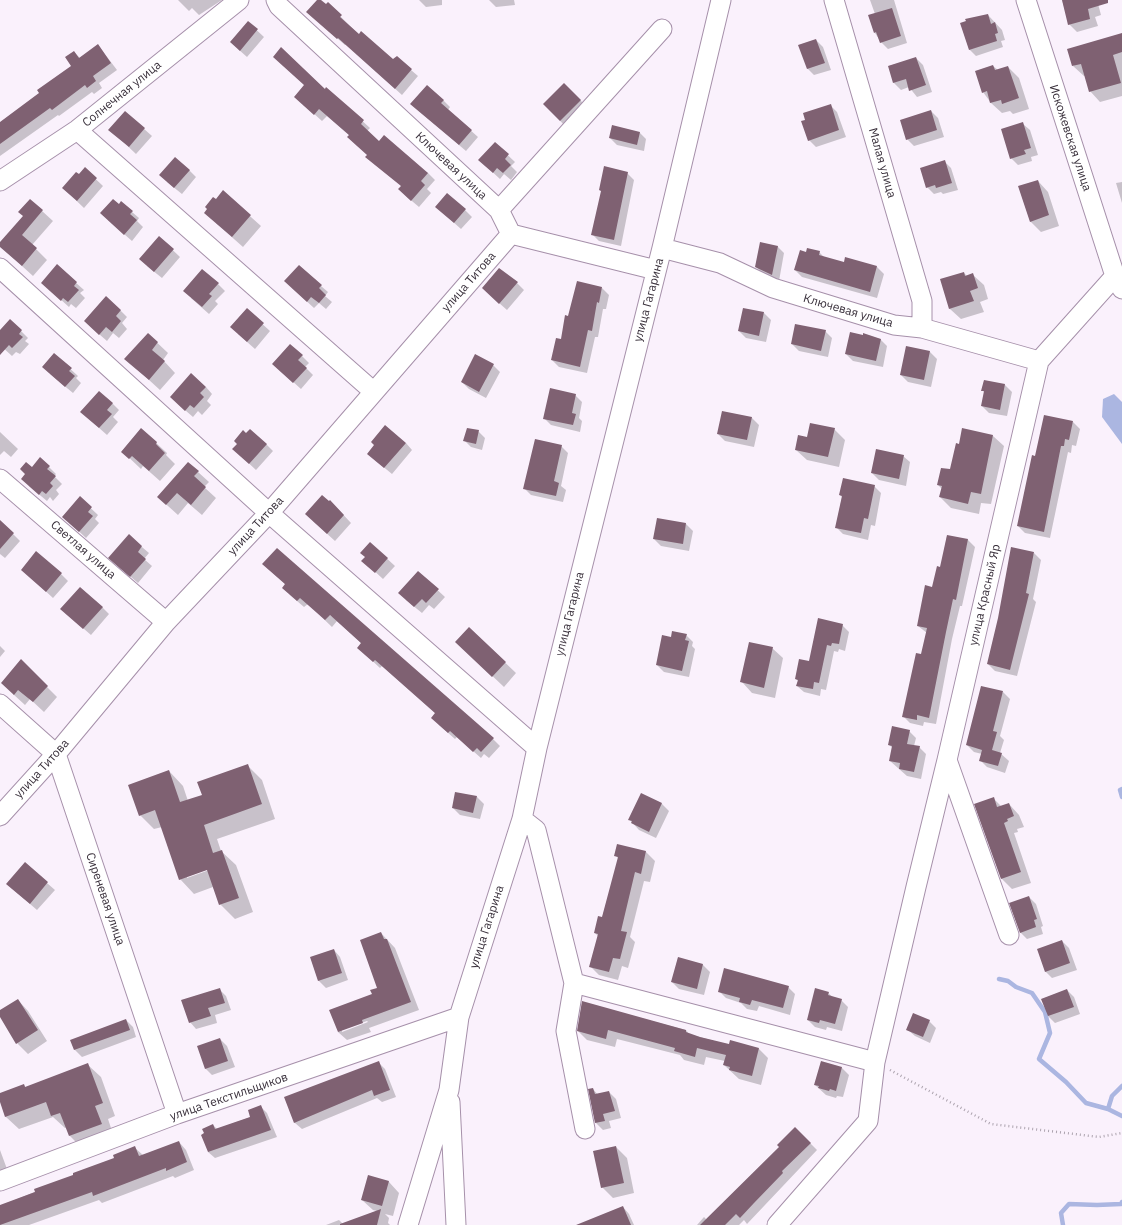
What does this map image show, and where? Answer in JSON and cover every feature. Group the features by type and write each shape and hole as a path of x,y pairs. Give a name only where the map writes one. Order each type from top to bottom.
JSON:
{"street":[{"name":"Солнечная улица","path":"0,181 77,130 239,0"},
{"name":"Ключевая улица","path":"276,0 278,6 499,210 510,234"},
{"name":"улица Гагарина","path":"408,1225 449,1090 459,1017 522,819 537,748 662,248 720,0"},
{"name":"Малая улица","path":"834,0 922,301 922,328"},
{"name":"Искожевская улица","path":"1026,0 1118,282"},
{"path":"499,210 662,29"},
{"path":"77,130 374,392"},
{"path":"510,234 656,270"},
{"name":"улица Титова","path":"0,816 56,754 166,622 269,513 510,234"},
{"name":"Ключевая улица","path":"662,248 720,263 772,288 848,312 894,325 922,328 1039,361"},
{"path":"0,268 269,513 537,748"},
{"name":"улица Красный Яр","path":"777,1225 868,1121 875,1062 947,760 1039,361 1118,282"},
{"name":"Светлая улица","path":"0,479 166,622"},
{"name":"Сиреневая улица","path":"0,704 56,754 177,1114"},
{"path":"947,760 1009,935"},
{"path":"522,819 536,830 574,983 566,1031 585,1129"},
{"path":"574,983 875,1062"},
{"name":"улица Текстильщиков","path":"0,1181 177,1114 459,1017"},
{"path":"449,1090 456,1225"}],"path":[{"path":"875,1062 991,1124 1099,1136 1122,1133"}],"water":[{"path":"1114,394 1122,402 1122,444 1102,417 1103,399"}],"building":[{"path":"317,0 321,0 326,4 328,2 342,15 340,17 359,34 361,31 393,59 397,56 412,69 395,89 338,38 337,39 306,12"},
{"path":"1062,0 1108,0 1108,3 1088,9 1090,19 1068,25"},
{"path":"892,8 901,36 880,43 876,32 874,33 868,15"},
{"path":"988,14 991,24 995,22 998,33 995,34 997,41 969,50 960,23 966,21 965,19"},
{"path":"248,21 258,29 240,51 230,42"},
{"path":"1122,33 1122,52 1113,55 1121,83 1089,92 1081,64 1072,66 1067,49"},
{"path":"816,39 825,63 807,69 798,45"},
{"path":"98,44 111,63 93,76 96,81 87,88 85,85 52,110 50,108 0,144 0,122 39,93 37,90 71,66 65,57 74,51 79,58"},
{"path":"281,47 325,89 326,87 364,120 361,124 379,141 384,135 428,173 421,181 425,185 411,201 398,189 401,186 365,157 367,155 347,137 349,135 319,109 314,115 294,97 304,85 273,57"},
{"path":"916,57 926,85 909,91 906,79 893,83 888,66"},
{"path":"993,65 995,70 1008,66 1019,98 1002,104 1001,100 990,103 987,91 982,93 975,71"},
{"path":"564,83 581,100 560,121 543,104"},
{"path":"427,85 444,100 441,103 472,130 459,145 410,104"},
{"path":"831,104 839,130 808,141 801,121 805,120 803,113"},
{"path":"931,110 937,130 906,140 900,120"},
{"path":"125,111 145,128 129,147 108,130"},
{"path":"1023,122 1031,148 1024,150 1026,154 1010,159 1001,129"},
{"path":"612,125 640,132 637,145 609,138"},
{"path":"495,142 509,154 505,159 511,165 503,173 497,168 493,173 478,160"},
{"path":"175,157 190,170 174,188 159,175"},
{"path":"945,160 952,183 936,188 935,185 926,188 920,168"},
{"path":"604,166 628,172 614,240 591,235 601,191 599,190"},
{"path":"85,167 97,178 77,201 62,188 76,172 79,174"},
{"path":"1038,180 1049,215 1030,222 1018,186"},
{"path":"223,190 251,215 232,237 204,213 207,209 205,207 213,197 216,199"},
{"path":"447,193 466,209 454,223 435,207"},
{"path":"30,199 43,210 22,235 37,248 22,266 0,247 0,242 23,216 18,212"},
{"path":"113,199 119,204 121,201 133,211 130,214 137,220 124,235 100,213"},
{"path":"159,236 174,249 154,272 139,259"},
{"path":"760,242 778,246 772,275 755,267"},
{"path":"807,248 820,251 819,255 844,262 845,257 877,266 870,292 794,270 800,250 806,252"},
{"path":"57,264 77,282 74,286 79,290 68,302 63,298 61,301 41,283"},
{"path":"299,265 322,285 319,288 326,295 319,303 311,297 307,302 284,281"},
{"path":"499,268 518,282 499,304 482,288"},
{"path":"202,269 219,283 209,294 212,296 202,307 183,291"},
{"path":"964,272 965,276 973,273 978,288 970,291 974,301 949,309 940,279"},
{"path":"577,281 602,287 599,303 597,302 592,331 588,330 580,367 551,360 556,338 561,339 565,315 568,316"},
{"path":"106,296 121,310 116,316 121,321 112,332 106,327 99,335 84,321"},
{"path":"247,308 264,323 247,342 230,327"},
{"path":"743,308 764,312 759,336 738,331"},
{"path":"10,319 22,330 19,334 23,337 12,348 9,345 0,355 0,330"},
{"path":"795,324 826,330 821,351 791,344"},
{"path":"850,332 863,335 863,333 881,339 876,361 845,354"},
{"path":"148,333 158,342 152,350 165,361 149,380 124,359"},
{"path":"290,344 303,355 298,360 307,368 293,383 272,364"},
{"path":"906,346 930,351 924,380 900,375"},
{"path":"54,353 72,368 69,371 75,376 65,387 42,367"},
{"path":"475,354 494,364 479,392 461,382"},
{"path":"191,373 206,387 200,393 204,397 194,408 190,405 185,411 170,397"},
{"path":"984,380 1005,384 1000,410 981,406 984,391 981,391"},
{"path":"550,388 576,394 572,413 576,414 573,425 543,419"},
{"path":"99,391 113,403 107,410 112,414 99,428 80,412"},
{"path":"722,411 752,417 747,440 717,434"},
{"path":"1044,415 1073,421 1069,440 1065,439 1064,446 1061,446 1044,532 1017,526 1032,455 1035,456"},
{"path":"810,423 835,428 828,457 795,450 798,435 807,437"},
{"path":"385,425 406,443 384,468 367,454 374,445 371,442"},
{"path":"141,428 157,442 156,444 165,453 149,471 132,456 129,459 121,452"},
{"path":"467,428 479,430 476,444 463,441"},
{"path":"962,428 993,435 981,494 971,492 968,504 939,497 942,486 937,485 941,468 950,469 956,443 959,444"},
{"path":"250,429 267,444 249,464 232,449 237,444 234,441 243,430 246,433"},
{"path":"535,439 562,445 554,481 559,483 556,496 523,489"},
{"path":"876,449 904,455 899,479 871,473"},
{"path":"40,457 50,466 47,469 56,476 50,483 53,486 46,494 42,491 39,495 21,479 25,474 20,469 26,462 32,467"},
{"path":"188,462 199,471 194,476 206,487 191,505 177,493 166,505 157,497"},
{"path":"843,478 875,485 868,519 864,518 861,533 835,528 842,496 839,495"},
{"path":"322,495 329,501 330,500 344,515 327,534 305,514"},
{"path":"80,496 92,507 88,512 93,516 79,532 62,517"},
{"path":"657,518 686,523 683,544 653,539"},
{"path":"0,520 14,533 0,549"},
{"path":"129,534 142,546 138,552 146,559 130,577 108,558"},
{"path":"947,535 968,539 956,600 953,599 929,718 917,715 917,720 902,717 916,653 921,654 927,628 917,626 925,585 932,587 937,566 940,567"},
{"path":"370,542 388,558 375,573 361,561 365,557 360,553"},
{"path":"1011,547 1034,552 1026,593 1029,594 1010,670 987,664 998,618"},
{"path":"277,548 494,738 481,752 477,748 473,752 450,731 448,733 431,718 435,713 375,660 373,662 357,648 361,643 330,615 325,620 300,598 297,601 282,588 285,584 262,564"},
{"path":"36,551 62,573 46,592 21,570"},
{"path":"418,571 439,589 426,603 422,599 414,607 398,593"},
{"path":"80,587 103,607 83,629 60,609"},
{"path":"818,618 843,624 839,644 832,643 831,646 827,645 819,683 814,682 813,689 796,686 798,680 795,679 799,659 809,661"},
{"path":"469,627 506,662 492,677 455,642"},
{"path":"672,631 687,634 685,640 689,641 682,671 656,665 662,635 671,637"},
{"path":"749,642 773,647 764,688 740,682"},
{"path":"21,659 48,686 33,702 18,690 14,695 1,683"},
{"path":"981,686 1003,691 993,731 997,732 992,750 1002,753 998,766 979,761 982,750 966,745"},
{"path":"892,726 910,730 907,744 920,746 914,772 899,769 900,763 889,761 892,746 888,745"},
{"path":"248,764 262,804 204,825 213,853 222,850 239,898 219,905 207,870 179,880 155,810 139,816 128,785 169,770 180,802 202,795 197,782"},
{"path":"455,792 477,796 473,813 452,808"},
{"path":"641,793 662,803 649,832 628,820"},
{"path":"994,797 997,807 1009,803 1014,816 1007,819 1008,821 1004,823 1021,872 1001,879 974,804"},
{"path":"617,844 646,851 641,874 635,872 621,931 627,932 620,959 613,958 609,972 589,967 598,934 594,933 598,916 602,917 618,857 614,856"},
{"path":"25,862 48,882 30,904 6,884"},
{"path":"1029,896 1037,919 1034,920 1036,927 1020,933 1009,903"},
{"path":"381,932 384,939 387,939 411,1002 362,1020 363,1023 338,1032 329,1010 372,994 370,990 377,988 360,940"},
{"path":"1062,940 1070,963 1045,972 1037,949"},
{"path":"334,949 342,973 318,981 310,957"},
{"path":"678,957 703,964 697,989 671,982"},
{"path":"724,968 789,986 783,1008 752,1000 750,1005 739,1002 740,998 718,992"},
{"path":"220,988 225,1003 208,1008 211,1016 189,1023 181,1000"},
{"path":"815,988 829,992 828,995 842,999 835,1024 820,1020 819,1023 807,1020"},
{"path":"1067,989 1074,1007 1048,1016 1041,999"},
{"path":"18,999 38,1030 16,1044 0,1017 0,1010"},
{"path":"582,1001 686,1030 686,1032 700,1037 729,1044 730,1040 759,1048 752,1076 729,1070 730,1067 723,1065 726,1055 697,1048 695,1057 674,1051 675,1048 608,1030 606,1039 577,1031"},
{"path":"913,1013 930,1020 923,1037 906,1030"},
{"path":"126,1019 130,1030 74,1050 70,1040"},
{"path":"220,1038 228,1061 205,1069 197,1046"},
{"path":"379,1061 390,1090 374,1096 372,1090 294,1123 284,1097"},
{"path":"821,1061 842,1067 836,1091 818,1088 819,1086 814,1085"},
{"path":"88,1063 103,1103 95,1106 102,1124 69,1136 60,1113 51,1116 46,1102 5,1117 0,1102 0,1093 24,1084 25,1087"},
{"path":"593,1088 595,1094 609,1091 615,1111 603,1114 605,1121 595,1123 588,1089"},
{"path":"261,1105 271,1130 208,1152 201,1135 204,1133 202,1129 213,1124 215,1129 250,1117 248,1110"},
{"path":"795,1127 811,1143 782,1171 783,1173 740,1218 736,1214 725,1225 700,1225 779,1147 777,1145"},
{"path":"179,1141 187,1162 166,1171 166,1168 93,1196 92,1192 0,1225 0,1205 35,1192 34,1189 114,1158 113,1155 135,1146 139,1156"},
{"path":"616,1146 624,1183 601,1188 593,1151"},
{"path":"368,1175 389,1181 382,1206 361,1200"},
{"path":"623,1206 631,1225 576,1225"},
{"path":"381,1209 377,1225 340,1225 340,1224"}],"waterway":[{"path":"1122,789 1120,790 1122,797"},
{"path":"999,979 1008,981 1016,987 1032,993 1045,1012 1050,1033 1039,1059 1066,1082 1086,1103 1108,1109"},
{"path":"1122,1086 1112,1096 1108,1109 1122,1116"},
{"path":"1063,1225 1061,1213 1069,1204 1097,1205 1121,1204 1122,1202"}]}
